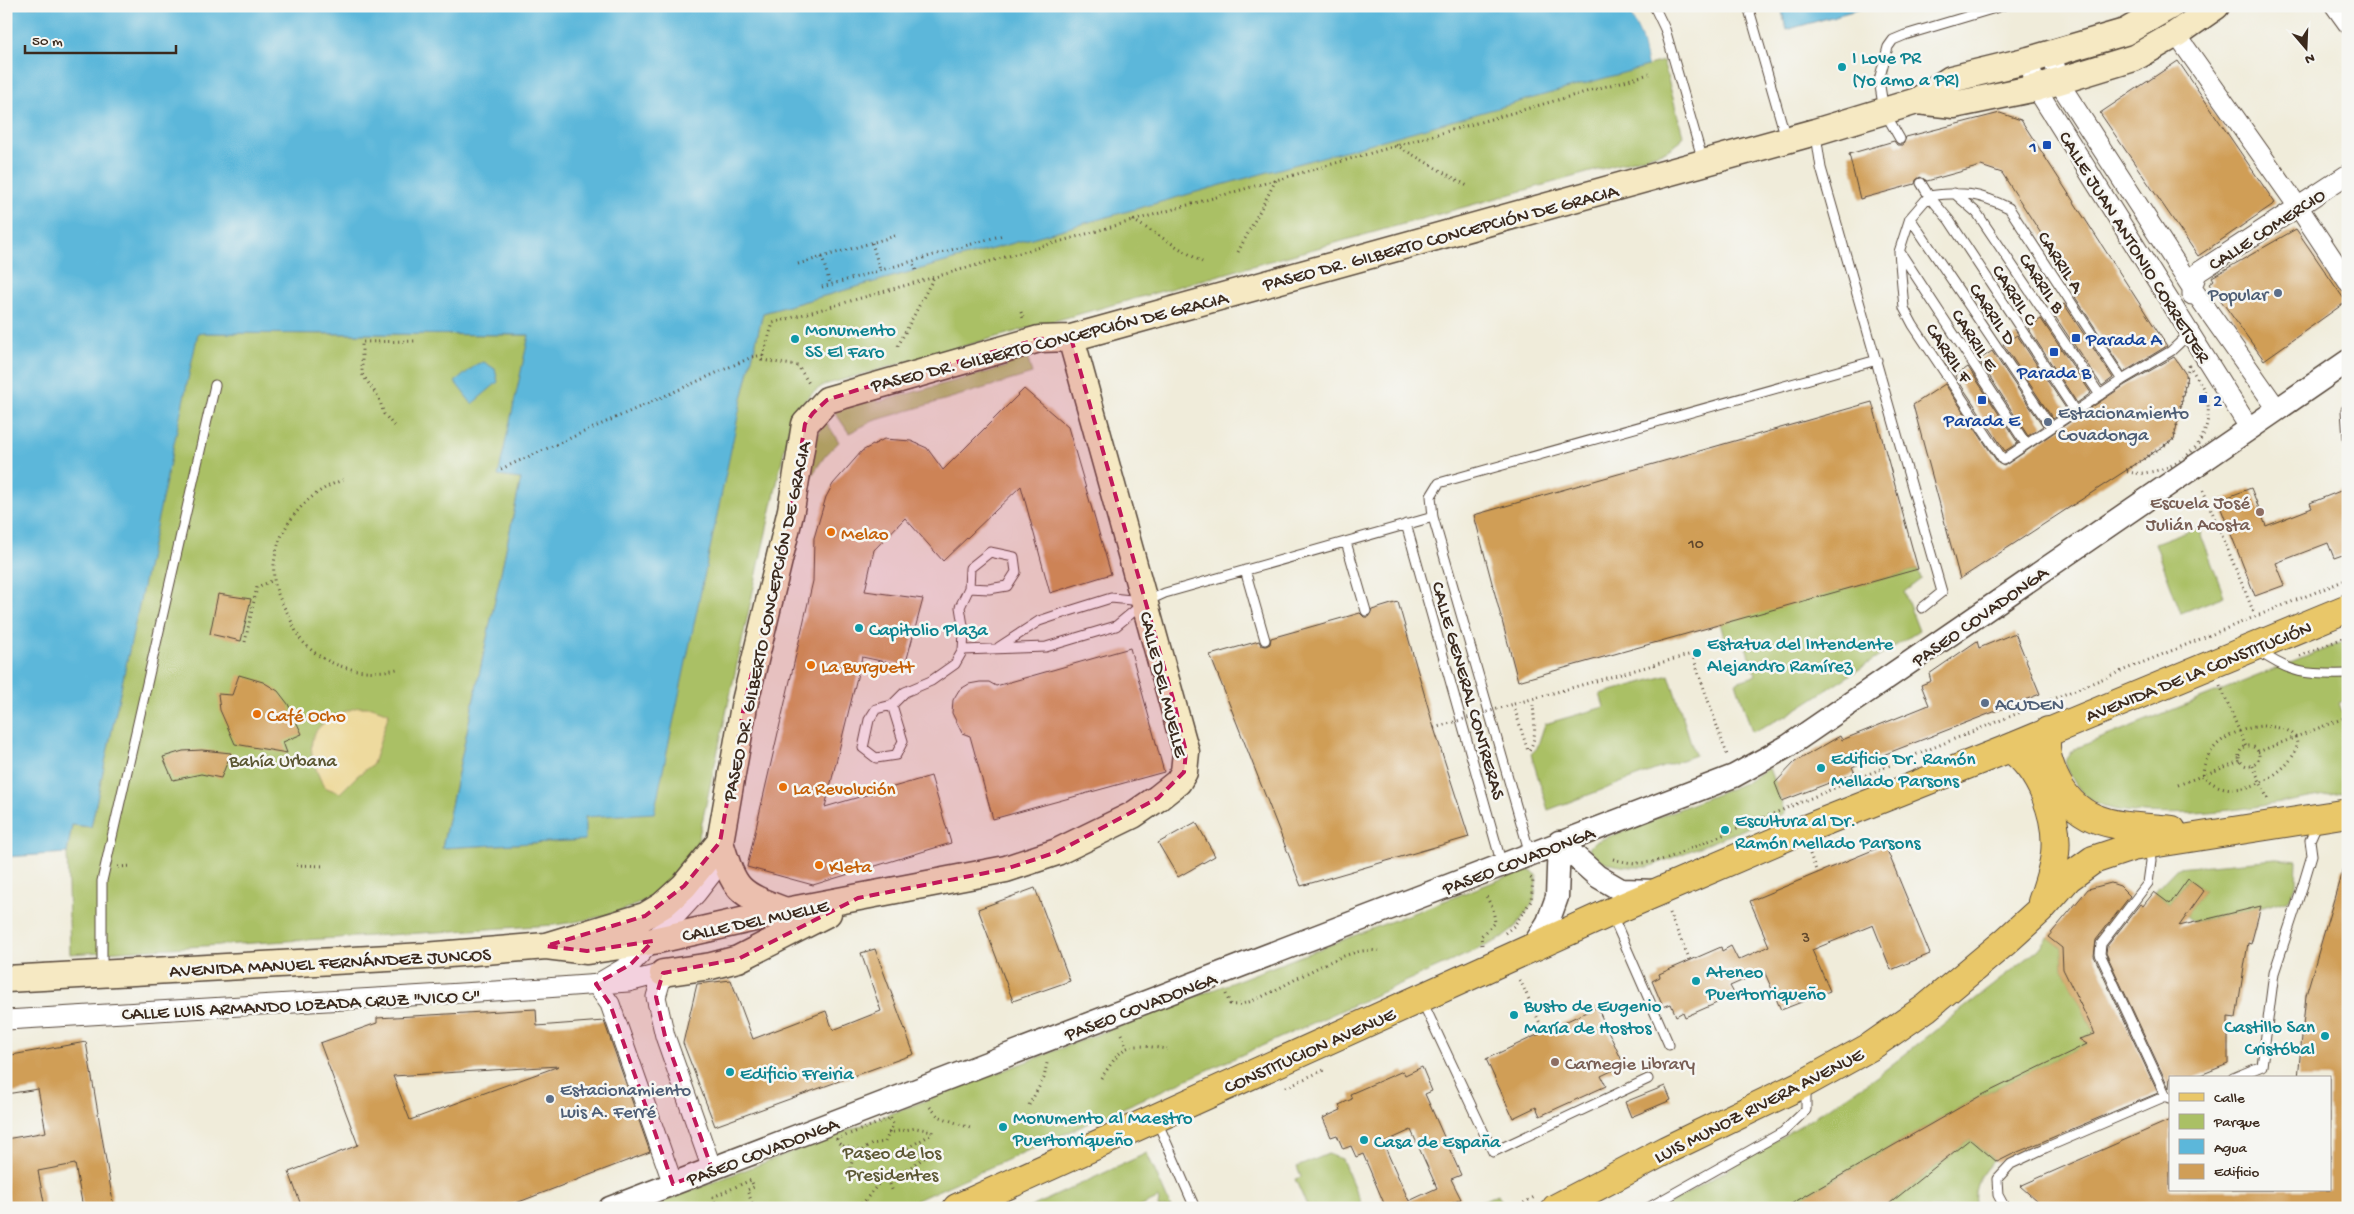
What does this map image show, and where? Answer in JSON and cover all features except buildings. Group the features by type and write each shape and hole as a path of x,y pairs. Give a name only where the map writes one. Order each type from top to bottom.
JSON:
{"main road":[{"name":"PASEO DR. GILBERTO CONCEPCIÓN DE GRACIA","path":"546,946 645,916 663,905 684,886 720,842 744,706 791,510 805,424 827,400 1039,339 1071,338 1815,132 1917,101 1951,79 2040,57 2125,32 2170,6"},
{"name":"PASEO DR. GILBERTO CONCEPCIÓN DE GRACIA","path":"1917,101 1954,105 2048,84 2134,58 2176,34 2216,6"},
{"name":"CALLE DEL MUELLE","path":"653,941 786,911 1006,869 1057,852 1133,814 1178,782 1184,772 1186,752 1071,338"},
{"name":"AVENIDA DE LA CONSTITUCIÓN","path":"1667,907 1800,831 2010,748 2211,665 2252,646 2348,608"},
{"path":"2048,731 2045,750 2060,787 2071,802 2091,817 2120,826 2210,834"},
{"path":"2010,748 2025,760 2036,778 2046,799 2055,831 2054,860 2039,911"},
{"name":"LUIS MUNOZ RIVERA AVENUE","path":"1548,1201 1666,1150 1806,1082 1870,1046 1926,1008 2005,942 2039,911 2068,878 2088,863 2113,852 2148,845 2348,813"},
{"path":"2320,818 2348,819"},
{"path":"720,842 731,878 737,885 747,894 786,911"},
{"name":"CALLE DEL MUELLE","path":"663,973 711,966 738,959 858,898"},
{"name":"CONSTITUCION AVENUE","path":"957,1208 1611,912 1667,907"},
{"name":"AVENIDA MANUEL FERNÁNDEZ JUNCOS","path":"6,979 425,956 546,946 587,951 653,941"}],"street":[{"path":"2335,6 2348,24"},
{"path":"2176,34 2299,208 2348,282"},
{"name":"CALLE JUAN ANTONIO CORRETJER","path":"2040,57 2048,84 2190,333 2250,429"},
{"name":"CALLE JUAN ANTONIO CORRETJER","path":"2048,84 2278,410"},
{"name":"CALLE COMERCIO","path":"2192,288 2197,273 2299,208 2348,174"},
{"path":"2190,333 2194,325 2192,288"},
{"name":"PASEO COVADONGA","path":"610,1208 1511,871 1530,854 1734,776 1788,746 2348,361"},
{"path":"673,1184 617,1022 610,1004 596,984 631,964 697,893 711,875 718,860 720,842"},
{"path":"1559,842 1597,876 1621,890 1667,907"},
{"path":"1532,948 1548,922 1557,897 1559,842"},
{"path":"663,973 656,997 664,1036 712,1169"},
{"name":"CALLE LUIS ARMANDO LOZADA CRUZ \"VICO C\"","path":"6,1020 628,982 663,973"}],"lane":[{"path":"1654,6 1668,38 1704,163"},
{"path":"1748,6 1787,140"},
{"path":"1900,139 1884,111 1878,80 1888,47 1893,40 2002,6"},
{"path":"1815,132 1821,168 1942,592 1922,608"},
{"name":"CARRIL C","path":"1921,182 1928,196 1949,220 2075,411"},
{"name":"CARRIL A","path":"1928,196 1953,193 1986,197 2008,208 2122,380"},
{"name":"CARRIL B","path":"1953,193 1977,213 2100,395"},
{"path":"1900,252 1910,218 1928,196"},
{"name":"CARRIL D","path":"1910,218 2051,427"},
{"name":"CARRIL E","path":"1900,252 2026,444"},
{"name":"CARRIL F","path":"1900,252 1904,308 1912,325 2003,460 2026,444"},
{"path":"2026,444 2122,380 2170,352 2190,333"},
{"name":"CALLE GENERAL CONTRERAS","path":"1530,854 1433,517 1431,496 1439,483 1877,360"},
{"path":"102,974 102,881 215,385"},
{"path":"2348,409 2346,410 2348,440"},
{"path":"963,650 1046,647 1116,626 1145,602 1165,593 1433,517"},
{"name":"CALLE GENERAL CONTRERAS","path":"1406,524 1511,871"},
{"path":"1346,542 1366,611"},
{"path":"892,705 903,741 896,755 876,758 863,748 869,720 876,709 892,705 906,692 931,680 955,664 963,650 964,632 960,607 969,588 970,568 990,552 1014,557 1016,572 1007,586 990,590 969,588"},
{"path":"1245,570 1265,640"},
{"path":"999,648 1039,621 1111,598 1145,602"},
{"path":"2252,646 2277,664 2298,673 2348,674"},
{"path":"2238,1076 2262,1066 2274,973 2312,855 2310,840 2320,818"},
{"path":"2005,1208 1998,1195 1997,1180 2011,1164 2044,1148 2168,1097 2100,954 2101,944 2148,883 2151,862 2148,845"},
{"path":"1611,912 1669,1045"},
{"path":"1420,998 1493,1152 1648,1079"},
{"path":"1648,1208 1783,1132 1806,1110 1808,1103 1806,1082"},
{"path":"1156,1119 1195,1208"}],"path":[{"path":"804,376 798,366 762,360 773,322 1649,74"},
{"path":"1396,145 1469,187"},
{"path":"1238,252 1276,180"},
{"path":"1133,220 1202,262"},
{"path":"822,287 1003,235"},
{"path":"798,264 895,236"},
{"path":"872,243 880,270"},
{"path":"822,257 830,284"},
{"path":"914,261 916,270"},
{"path":"898,346 934,277"},
{"path":"394,426 384,414 378,398 362,374 362,342 417,341"},
{"path":"501,469 752,357 763,355"},
{"path":"2189,365 2207,396 2208,419 2205,432 2199,444 2183,460 2167,468 2136,474 2125,471 2174,439 2189,365"},
{"path":"343,480 314,493 292,517 277,547 274,580 282,604 304,644 333,663 356,671 381,673 397,669"},
{"path":"2203,490 2254,613"},
{"path":"1607,857 1631,864 1647,864 1668,858 1856,779 2348,579"},
{"path":"245,642 257,587 274,580"},
{"path":"1434,728 1545,694 1692,654 1723,744"},
{"path":"2211,665 2246,747"},
{"path":"1515,710 1528,751 1532,747 1535,722 1533,705"},
{"path":"2258,752 2344,718"},
{"path":"2256,726 2277,727 2290,732 2295,737 2297,745 2292,758 2281,770 2260,784 2235,789 2222,787 2210,783 2203,775 2203,768 2214,748 2239,730 2256,726"},
{"path":"2246,747 2250,746 2258,752"},
{"path":"2246,747 2239,755 2240,761 2248,766 2253,766 2258,762 2258,752"},
{"path":"2178,785 2240,761"},
{"path":"2253,766 2278,823"},
{"path":"1801,857 1819,850"},
{"path":"1810,854 1817,873"},
{"path":"296,865 325,866"},
{"path":"1501,936 1514,926 1531,901 1533,880 1527,875 1511,871"},
{"path":"1482,944 1481,936 1495,922 1493,909 1486,896 1490,892"},
{"path":"1667,907 1690,960"},
{"path":"1475,947 1488,942"},
{"path":"1226,994 1230,1004 1236,1006 1262,996 1329,962 1364,950 1378,950"},
{"path":"1528,977 1520,980 1544,1032"},
{"path":"1121,1034 1127,1047"},
{"path":"1101,1078 1118,1055 1127,1047 1138,1045 1167,1049"},
{"path":"1029,1105 1044,1078 1047,1062"},
{"path":"1278,1091 1330,1067"},
{"path":"930,1107 938,1116 970,1128"},
{"path":"891,1118 893,1124 885,1142 872,1144 861,1152 858,1151 840,1145 836,1139 891,1118"},
{"path":"888,1133 916,1128 932,1131 932,1134 904,1150 915,1152 932,1148 934,1150 932,1153 904,1171"},
{"path":"853,1178 850,1169 858,1151"},
{"path":"702,1208 715,1203 713,1197 751,1180 754,1187 747,1190 754,1208"},
{"path":"852,1208 864,1202 879,1183"},
{"path":"890,1184 893,1192"},
{"path":"1515,1208 1548,1201"},
{"path":"690,1208 695,1206 696,1208"}],"highlighted area":[{"path":"1071,338 1175,706 1186,752 1184,772 1158,798 1057,852 1006,869 858,898 738,959 663,973 656,997 665,1036 712,1169 673,1184 610,1004 596,984 631,964 653,941 587,951 546,946 645,916 684,886 720,842 744,706 791,510 805,424 813,413 827,400 857,390 1039,339"}],"green space":[{"name":"Bahía Urbana","path":"1663,61 1683,135 1680,142 1666,151 824,385 813,393 800,406 790,424 697,845 686,865 672,881 655,894 618,912 554,925 70,954 67,853 72,825 91,827 197,333 530,335 499,475 521,479 442,848 584,840 585,817 740,407 763,313"},
{"path":"1027,355 1032,374 873,421 849,433 834,411 875,398 878,402 1006,367 1009,361"},
{"path":"825,420 839,442 825,456 810,478 813,448"},
{"path":"2198,527 2224,596 2181,613 2155,543"},
{"path":"1918,569 1921,579 1904,592 1919,631 1786,716 1752,732 1736,682 1755,676 1744,640 1726,645 1720,623"},
{"path":"2348,640 2348,688 2346,689 2348,699 2339,703 2348,727 2348,791 2221,811 2170,814 2144,813 2105,807 2088,798 2076,784 2065,762 2074,749"},
{"path":"1669,675 1695,755 1548,810 1531,754 1537,748 1545,724 1604,707 1600,694"},
{"path":"1769,768 1785,813 1649,867 1633,867 1607,863 1593,854 1589,848 1595,842 1745,783"},
{"path":"2276,859 2297,861 2296,884 2289,899 2260,908 2193,922 2186,916 2204,891 2188,879 2170,904 2154,892 2177,868"},
{"name":"Paseo de los Presidentes","path":"1527,869 1537,875 1534,901 1515,928 1501,939 899,1208 646,1208"},
{"path":"2048,937 2062,948 2063,969 2095,1034 2080,1039 2087,1044 1980,1096 1784,1208 1663,1208 1808,1121 1876,1077 2039,949"},
{"path":"1970,1139 1994,1160 1978,1181 1975,1194 1976,1208 1884,1208"},
{"path":"1147,1153 1171,1208 1158,1208 1159,1198 1138,1208 1029,1208"},
{"path":"1328,1154 1342,1159 1363,1208 1308,1208 1295,1179 1301,1177 1297,1167"},
{"path":"1498,1194 1505,1208 1466,1208"}],"sand":[{"path":"358,707 372,707 389,713 373,764 357,776 340,793 324,787 317,771 311,746 319,727 341,713"}],"water":[{"path":"6,6 1627,6 1641,36 1648,66 763,313 740,407 654,813 585,817 585,840 442,848 521,479 498,476 529,335 198,333 91,827 72,825 67,853 6,857"},
{"path":"1781,6 1870,6 1786,30"},
{"path":"484,362 495,369 498,382 472,404 455,382 477,364"}],"pier":[{"path":"1627,6 1630,6 1643,35 1650,65 1648,66 1641,36"}],"place":[{"name":"I Love PR (Yo amo a PR)","path":"1842,67"},
{"name":"1","path":"2047,145"},
{"name":"Popular","path":"2278,293"},
{"name":"Parada A","path":"2076,338"},
{"name":"Monumento SS El Faro","path":"795,339"},
{"name":"Parada B","path":"2054,352"},
{"name":"2","path":"2203,399"},
{"name":"Parada E","path":"1982,400"},
{"name":"Estacionamiento Covadonga","path":"2048,422"},
{"name":"Escuela José Julián Acosta","path":"2260,512"},
{"name":"Melao","path":"831,532"},
{"name":"Capitolio Plaza","path":"859,628"},
{"name":"Estatua del Intendente Alejandro Ramírez","path":"1697,653"},
{"name":"La Burguett","path":"811,665"},
{"name":"ACUDEN","path":"1985,703"},
{"name":"Café Ocho","path":"257,714"},
{"name":"Edificio Dr. Ramón Mellado Parsons","path":"1821,768"},
{"name":"La Revolución","path":"783,787"},
{"name":"Escultura al Dr. Ramón Mellado Parsons","path":"1725,830"},
{"name":"Kleta","path":"819,865"},
{"name":"Ateneo Puertorriqueño","path":"1696,981"},
{"name":"Busto de Eugenio María de Hostos","path":"1514,1015"},
{"name":"Castillo San Cristóbal","path":"2325,1036"},
{"name":"Carnegie Library","path":"1555,1062"},
{"name":"Edificio Freiria","path":"730,1072"},
{"name":"Estacionamiento Luis A. Ferré","path":"550,1099"},
{"name":"Monumento al Maestro Puertorriqueño","path":"1003,1127"},
{"name":"Casa de España","path":"1364,1140"}]}
